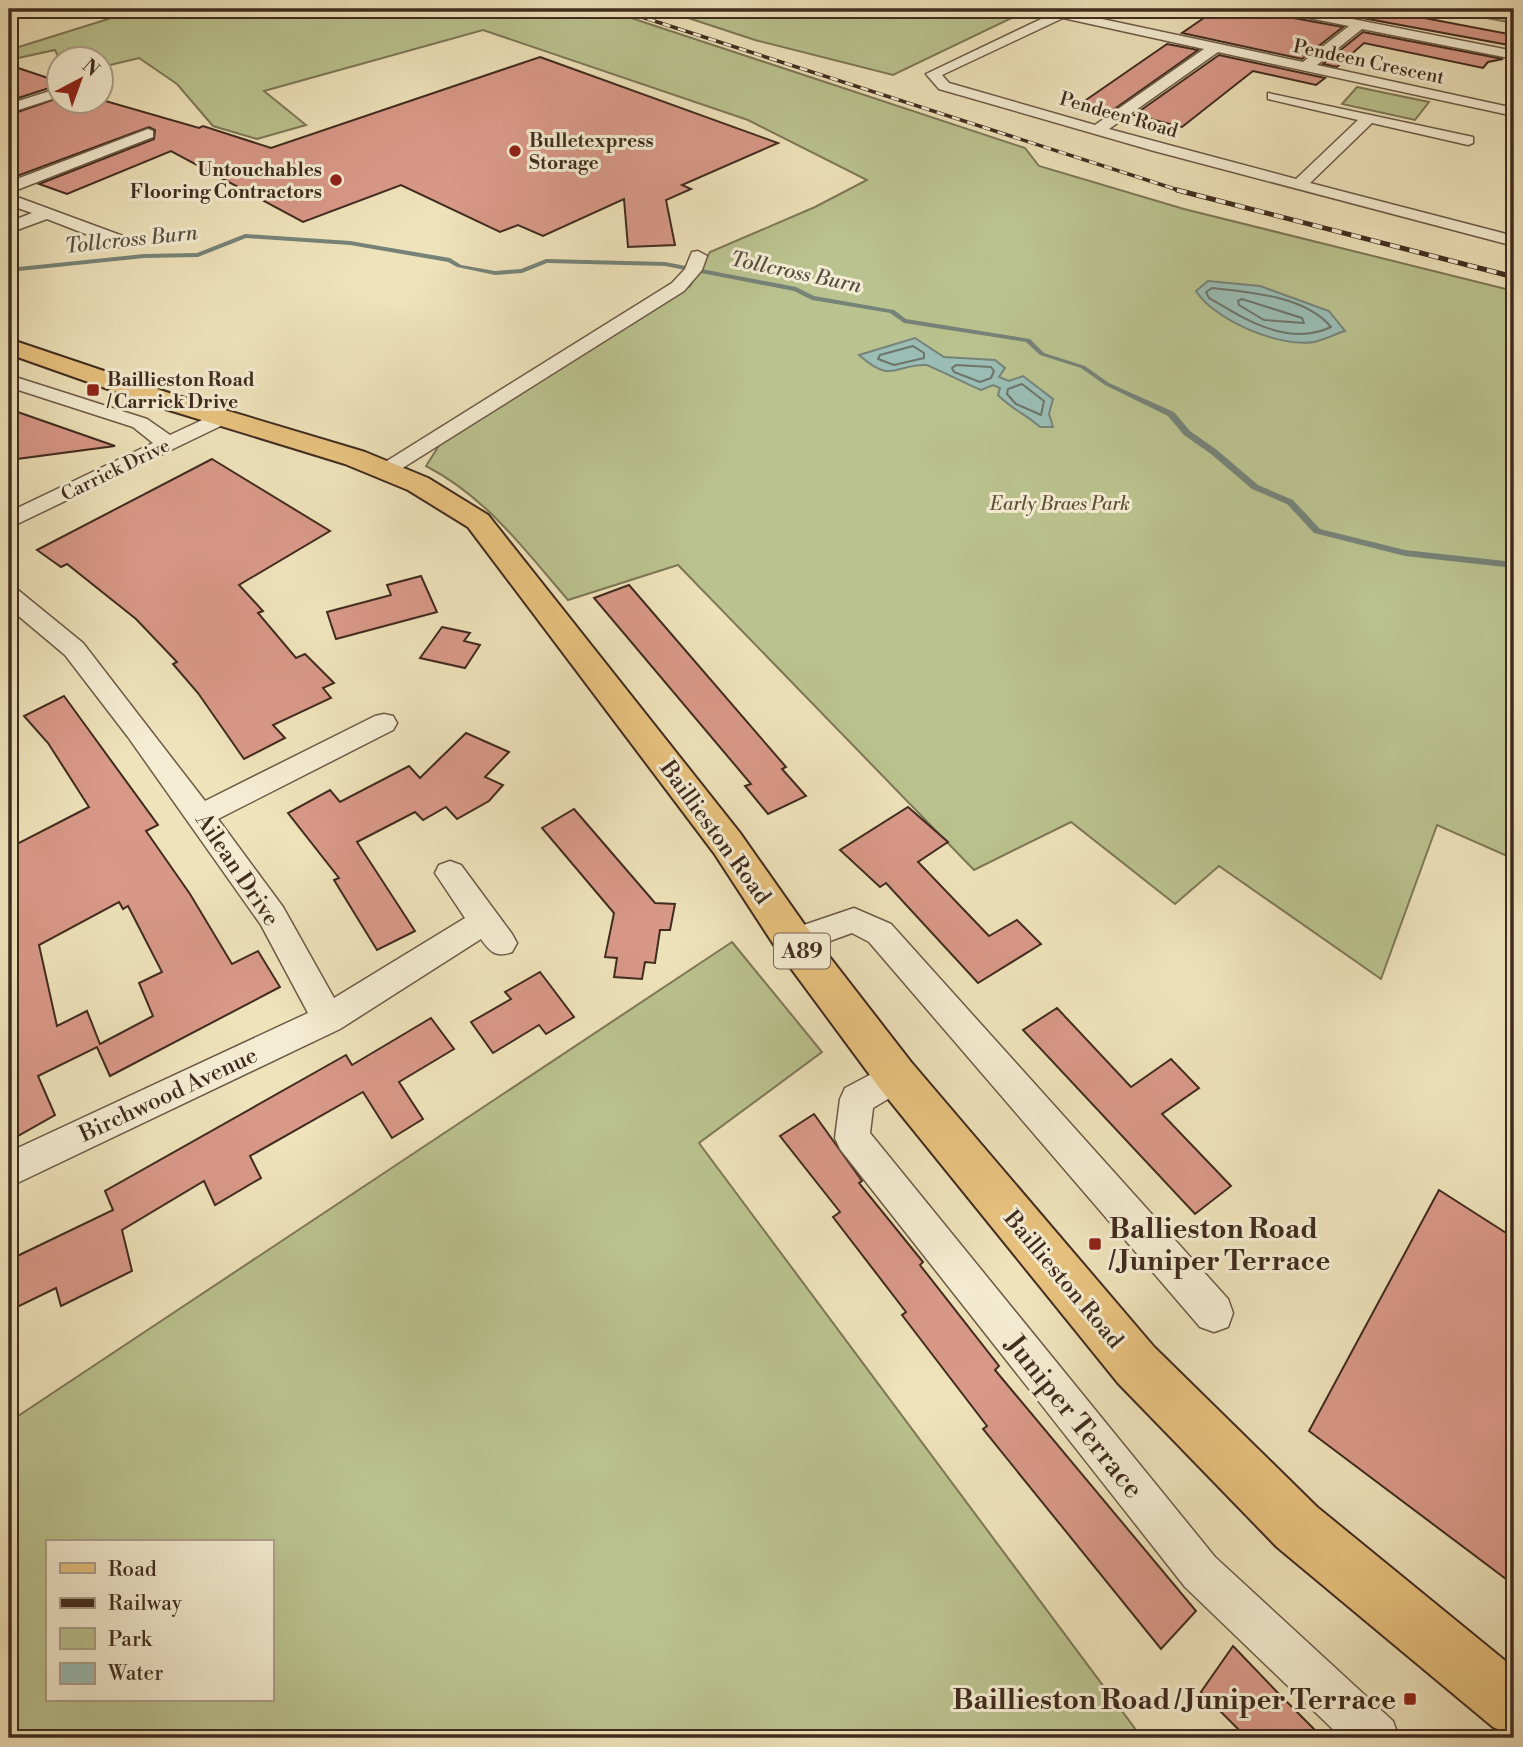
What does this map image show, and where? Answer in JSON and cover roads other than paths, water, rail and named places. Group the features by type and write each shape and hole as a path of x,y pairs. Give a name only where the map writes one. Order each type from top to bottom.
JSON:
{"main road":[{"name":"Baillieston Road","path":"9,346 222,418 320,444 385,468 447,498 478,521 727,844 794,941 896,1076 1136,1365 1297,1527 1379,1598 1514,1706"}],"street":[{"path":"1284,9 1514,55"},
{"name":"Pendeen Crescent","path":"1067,11 1216,47 1507,110"},
{"name":"Pendeen Road","path":"1067,11 933,74 944,86 1514,241"},
{"path":"1306,67 1360,24"},
{"path":"1098,130 1216,47"},
{"path":"1303,103 1340,74"},
{"path":"1507,110 1514,93"},
{"path":"9,109 46,96"},
{"path":"1273,96 1468,140"},
{"path":"1433,131 1464,101"},
{"path":"1300,184 1368,118"},
{"path":"9,187 148,134"},
{"path":"9,199 125,243"},
{"path":"9,228 46,214"},
{"path":"385,468 678,287 693,270 698,256"},
{"path":"9,381 140,424 154,431 165,443"},
{"name":"Carrick Drive","path":"9,522 165,443 222,418"},
{"name":"Ailean Drive","path":"9,596 74,649 202,815 272,916 328,1019"},
{"path":"202,815 384,723"},
{"path":"328,1019 493,932 450,873"},
{"path":"794,941 854,920 880,933 1214,1313"},
{"name":"Birchwood Avenue","path":"9,1170 328,1019"},
{"name":"Juniper Terrace","path":"896,1076 856,1099 852,1138 1200,1572 1376,1738"}],"water":[{"path":"1208,281 1260,286 1329,311 1345,331 1322,340 1300,343 1249,330 1205,302 1196,291"},
{"path":"915,338 944,357 995,360 1005,368 999,377 1009,381 1023,376 1053,399 1049,414 1053,427 1040,427 1003,400 998,395 1000,388 993,385 981,390 926,365 887,371 870,364 859,355"}],"waterway":[{"name":"Tollcross Burn","path":"9,270 144,256 198,255 245,236 350,243 450,260 459,266 495,273 522,271 546,261 665,264 796,289 812,298 892,311 904,321 1028,340 1042,354 1083,367 1107,384 1171,414 1187,433 1255,487 1290,502 1317,531 1405,553 1514,565"}],"railway":[{"path":"617,9 1181,191"},
{"path":"1177,190 1181,191"},
{"path":"1181,191 1514,277"}],"place":[{"name":"Bulletexpress Storage","path":"515,151"},
{"name":"Untouchables Flooring Contractors","path":"336,180"},
{"name":"Baillieston Road / Carrick Drive","path":"93,390"},
{"name":"Ballieston Road / Juniper Terrace","path":"1095,1244"},
{"name":"Baillieston Road / Juniper Terrace","path":"1410,1699"}],"park label":[{"name":"Early Braes Park","path":"1060,503"}]}
